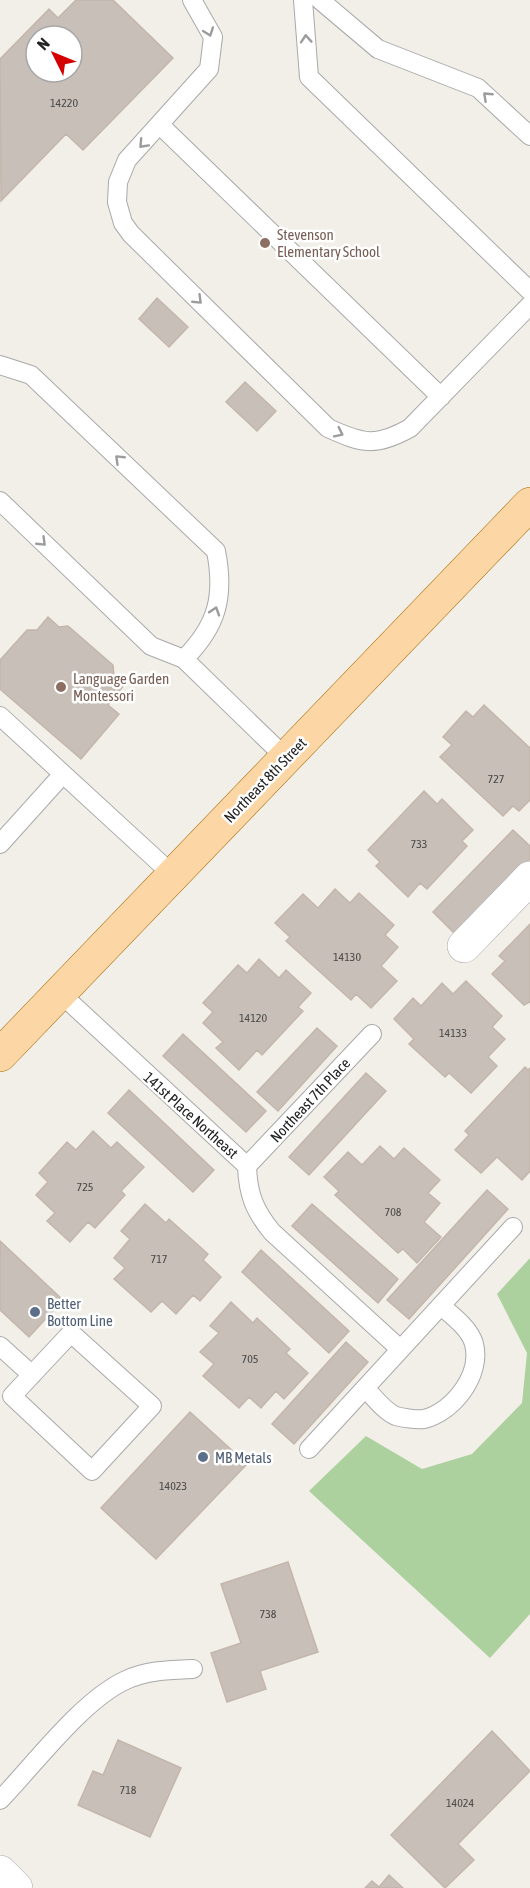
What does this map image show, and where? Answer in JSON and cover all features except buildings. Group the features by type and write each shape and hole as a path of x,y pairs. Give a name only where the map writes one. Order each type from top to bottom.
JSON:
{"main road":[{"name":"Northeast 8th Street","path":"0,1055 530,504"}],"street":[{"path":"464,946 530,878"},
{"path":"0,1872 16,1888"}],"lane":[{"path":"192,0 213,37 209,69 127,160 118,182 117,202 123,223 130,234 328,428 354,440 387,441 410,428 530,305"},
{"path":"303,0 309,77 530,291"},
{"path":"320,0 378,49 478,88 530,136"},
{"path":"160,125 441,397"},
{"path":"0,365 31,375 216,551 221,576 218,609 204,640 184,659"},
{"path":"0,501 151,646 184,659 286,758"},
{"path":"0,716 173,875"},
{"path":"0,844 63,774"},
{"name":"141st Place Northeast","path":"60,993 248,1166 248,1192 257,1214 264,1223 400,1350"},
{"name":"Northeast 7th Place","path":"248,1166 372,1034"},
{"path":"309,1449 513,1227"},
{"path":"365,1388 394,1415 422,1419 446,1409 463,1390 474,1370 474,1344 459,1321 441,1306"},
{"path":"72,1333 152,1406 92,1471 12,1396 32,1375 72,1333"},
{"path":"0,1346 32,1375"},
{"path":"0,1800 69,1726 116,1686 125,1680 156,1670 194,1669"}],"green space":[{"path":"530,1258 530,1614 490,1658 309,1491 366,1436 422,1469 472,1454 522,1403 527,1353 497,1294"}],"place":[{"name":"Stevenson Elementary School","path":"265,243"},
{"name":"Language Garden Montessori","path":"61,687"},
{"name":"Better Bottom Line","path":"35,1312"},
{"name":"MB Metals","path":"203,1457"}]}
